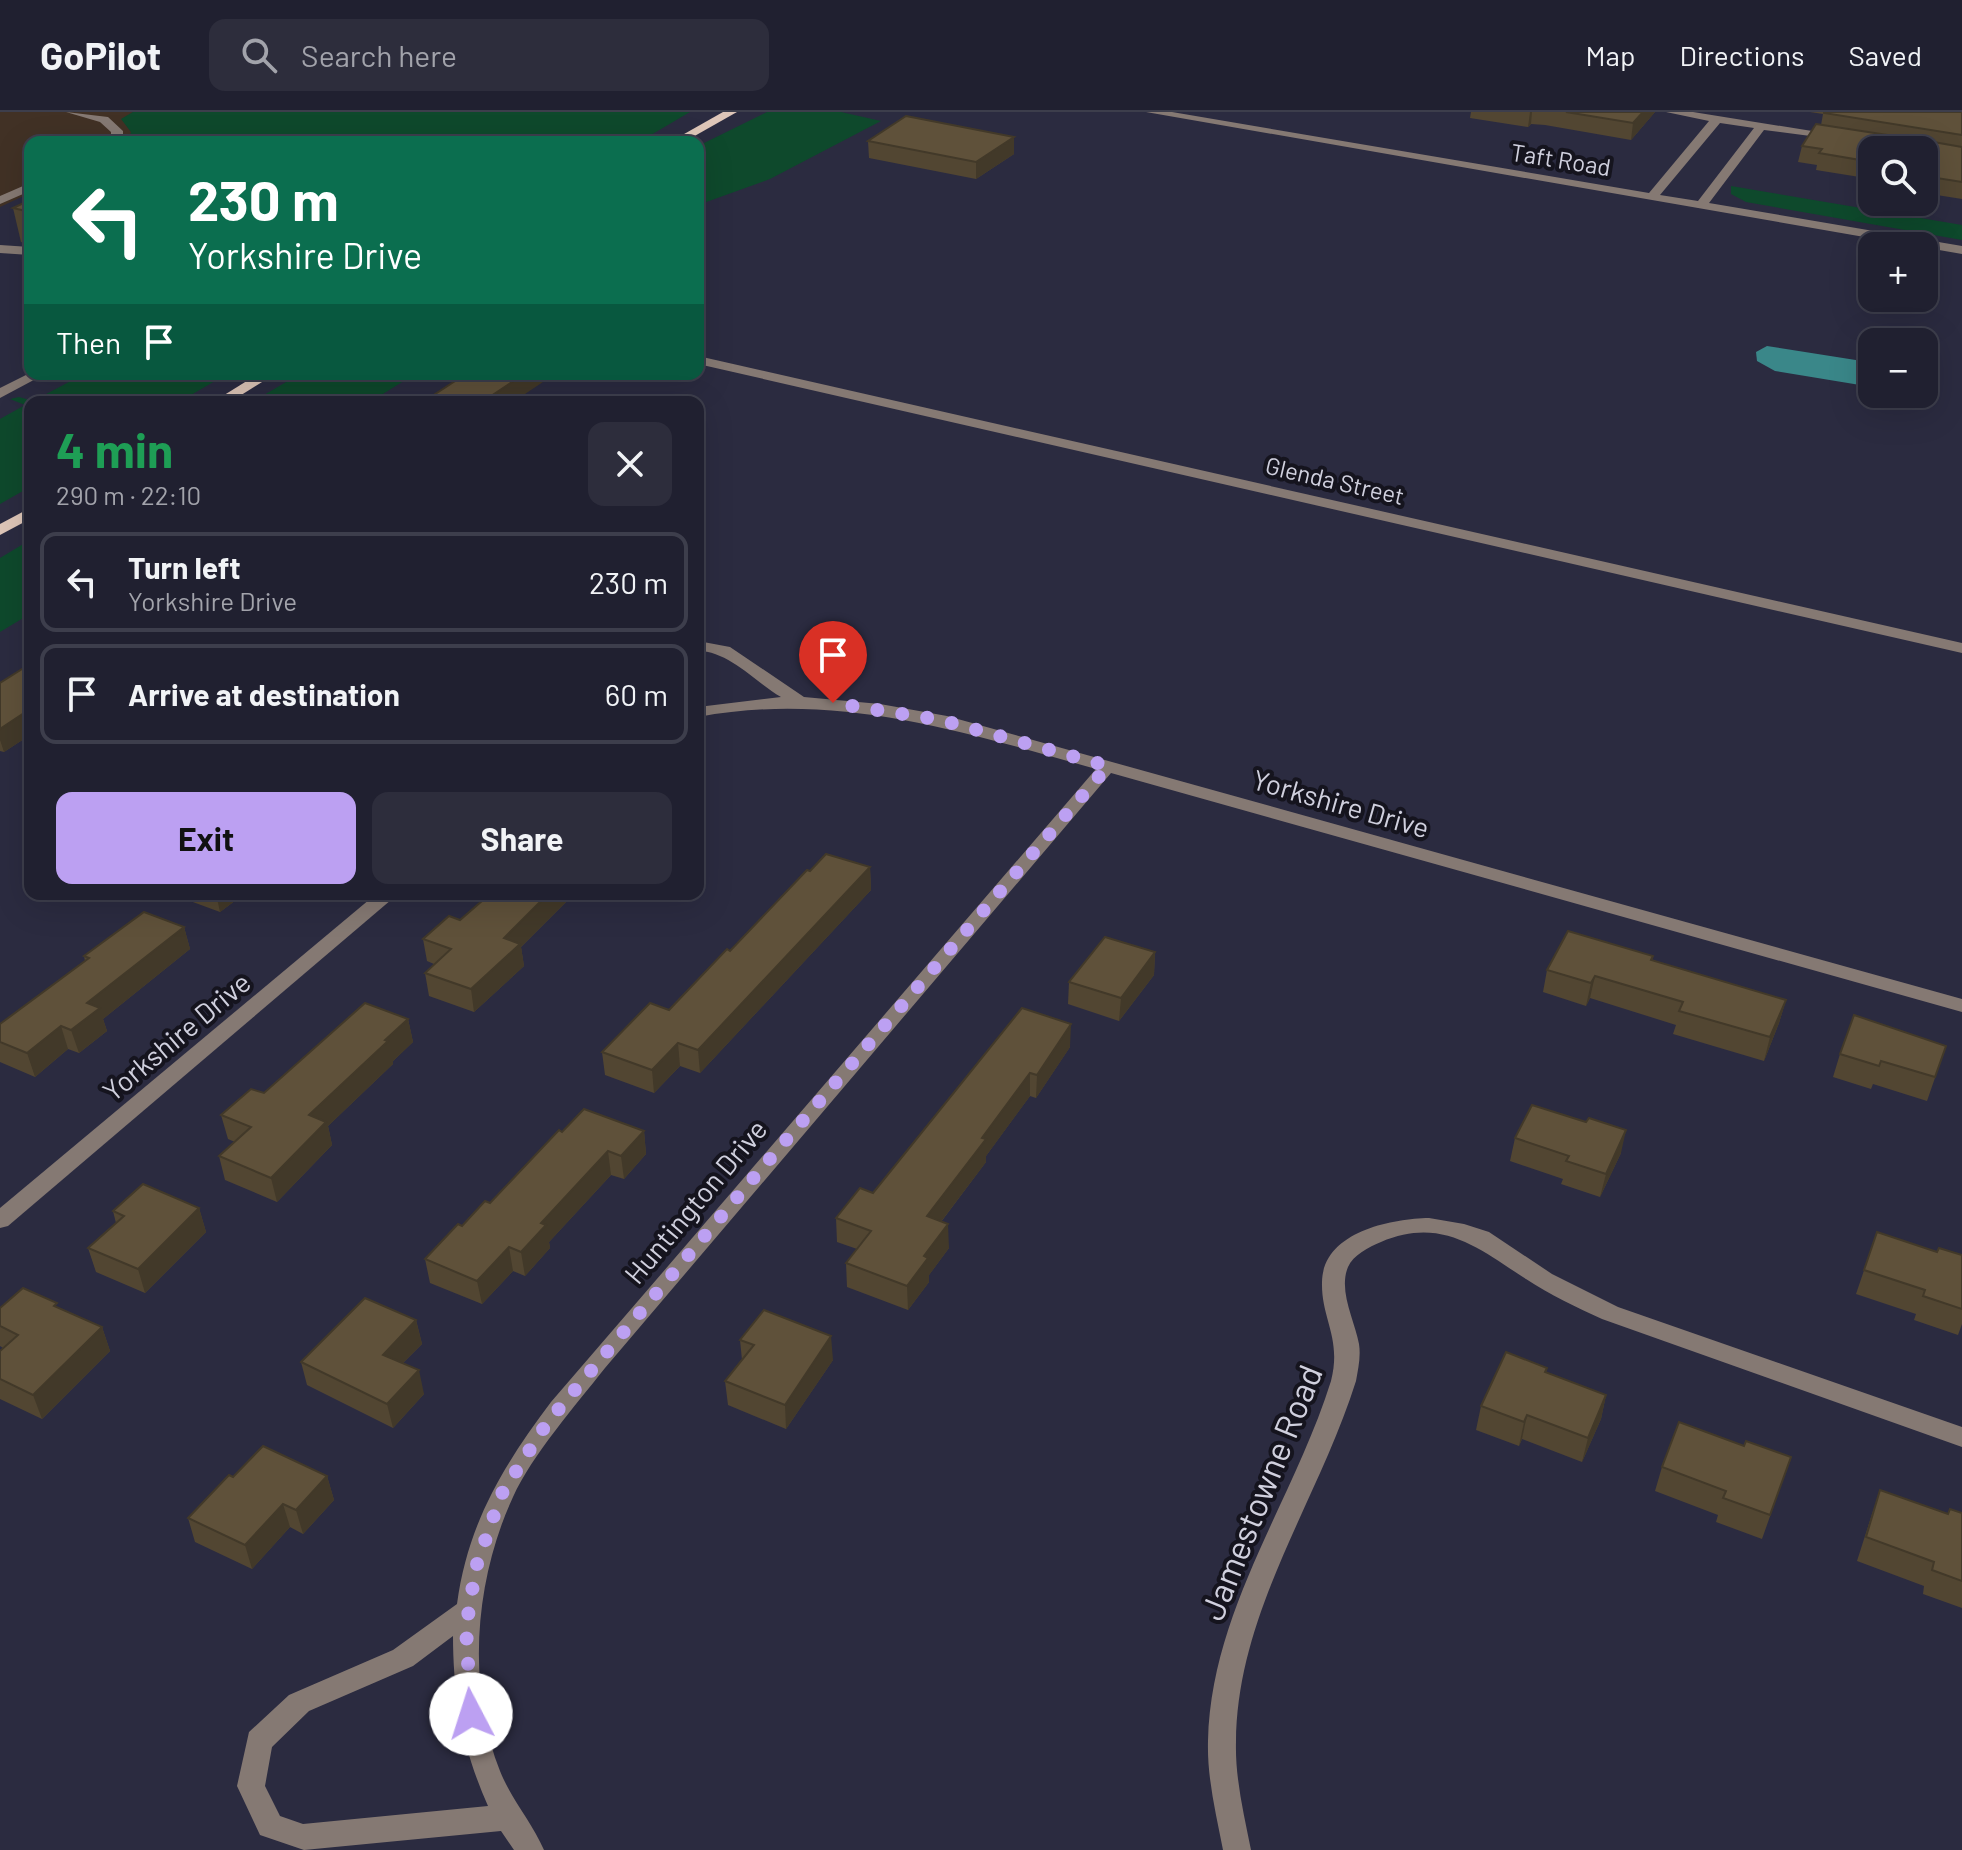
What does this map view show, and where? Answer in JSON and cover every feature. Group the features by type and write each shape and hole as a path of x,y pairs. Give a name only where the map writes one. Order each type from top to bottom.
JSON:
{"main road":[{"path":"687,136 731,112"},
{"path":"230,396 258,380"},
{"path":"0,530 24,516"}],"street":[{"path":"72,112 104,119 117,131 117,136"},
{"name":"Taft Road","path":"1152,112 1962,250"},
{"path":"1672,112 1851,140"},
{"path":"1652,197 1717,119"},
{"path":"1701,205 1761,126"},
{"path":"0,200 24,190"},
{"path":"0,249 24,251"},
{"name":"Glenda Street","path":"704,361 1962,648"},
{"path":"0,394 27,380"},
{"path":"704,647 721,649 736,657 759,676 801,702"},
{"name":"Yorkshire Drive","path":"704,711 777,701 853,704 941,720 1962,1006"},
{"name":"Huntington Drive","path":"530,1850 491,1789 474,1738 468,1689 466,1628 476,1567 501,1495 547,1423 1108,766"},
{"name":"Yorkshire Drive","path":"0,1220 381,900"},
{"name":"Jamestowne Road","path":"1237,1850 1226,1794 1222,1744 1224,1706 1232,1660 1245,1616 1336,1403 1348,1362 1342,1323 1332,1290 1337,1263 1361,1242 1395,1229 1430,1226 1462,1231 1495,1245 1515,1262 1561,1290 1610,1313 1962,1437"},
{"path":"469,1610 403,1658 299,1703 259,1741 251,1786 270,1826 303,1837 508,1817"}],"shaded area":[{"path":"0,112 133,112 122,119 130,136 24,136 24,196 0,207"},
{"path":"133,112 690,112 649,136 130,136 131,132 121,119"},
{"path":"767,112 841,112 881,121 770,179 704,203 704,143"},
{"path":"1731,186 1858,207 1858,216 1909,216 1962,225 1962,240 1938,236 1938,232 1917,232 1746,202 1731,194"},
{"path":"1767,346 1858,360 1858,385 1775,371 1757,361 1756,352"},
{"path":"73,380 217,380 189,396 42,396"},
{"path":"290,380 405,380 380,396 262,396"},
{"path":"24,398 24,405 10,399"},
{"path":"24,406 24,490 0,504 0,419"},
{"path":"24,544 24,618 0,632 0,558"}],"building":[{"path":"1566,112 1643,112 1633,123"},
{"path":"1962,112 1962,135 1824,113"},
{"path":"906,116 1014,137 976,162 868,141"},
{"path":"1816,124 1894,136 1858,136 1858,160 1819,153 1822,149 1802,146"},
{"path":"1938,143 1962,147 1962,182 1938,178"},
{"path":"24,203 24,211 13,208"},
{"path":"457,380 515,380 491,396 432,396"},
{"path":"24,668 24,713 0,729 0,683"},
{"path":"826,854 870,867 698,1050 678,1043 652,1070 602,1052 650,1003 669,1010"},
{"path":"483,900 542,900 504,938 520,944 471,989 425,973 451,949 423,939 449,916 460,920"},
{"path":"144,912 184,927 87,1003 100,1008 71,1030 61,1026 27,1053 0,1042 0,1024 89,958 84,956"},
{"path":"1568,931 1653,956 1651,960 1786,1000 1770,1037 1679,1011 1683,1002 1595,976 1591,983 1547,970"},
{"path":"1105,937 1155,952 1121,998 1069,982"},
{"path":"365,1003 408,1019 309,1115 326,1122 271,1178 219,1156 251,1127 221,1115 251,1089 264,1093"},
{"path":"1022,1008 1071,1024 1037,1075 1030,1073 982,1138 986,1139 927,1216 948,1224 924,1256 928,1258 907,1286 846,1263 871,1231 836,1218 860,1188 873,1193"},
{"path":"1854,1015 1946,1046 1935,1077 1881,1061 1879,1066 1840,1054"},
{"path":"1532,1105 1586,1122 1589,1118 1626,1130 1606,1174 1566,1161 1569,1156 1515,1138"},
{"path":"584,1109 644,1131 621,1156 608,1151 541,1223 546,1225 521,1252 509,1247 477,1281 425,1259 458,1224 462,1226 485,1201 490,1203 559,1130 562,1132"},
{"path":"143,1184 199,1208 138,1269 88,1248 124,1216 113,1211"},
{"path":"1877,1232 1937,1252 1939,1248 1962,1255 1962,1309 1923,1296 1925,1290 1864,1270"},
{"path":"23,1288 57,1303 54,1306 102,1327 33,1395 0,1379 0,1351 18,1335 0,1326 0,1308"},
{"path":"365,1298 416,1320 383,1355 419,1370 387,1404 301,1362"},
{"path":"764,1310 831,1336 785,1405 725,1381 754,1345 740,1340"},
{"path":"1506,1352 1547,1368 1545,1372 1606,1395 1588,1438 1527,1415 1524,1422 1481,1406"},
{"path":"1679,1422 1744,1446 1746,1441 1791,1457 1770,1515 1723,1498 1726,1491 1662,1467"},
{"path":"263,1446 327,1476 296,1510 283,1504 245,1545 188,1518 229,1475 233,1477"},
{"path":"1880,1490 1948,1514 1950,1509 1962,1513 1962,1581 1932,1570 1934,1562 1866,1537"}],"route":[{"path":"471,1714 466,1628 476,1567 501,1495 547,1423 1108,766 941,720 893,710 833,703"}]}
